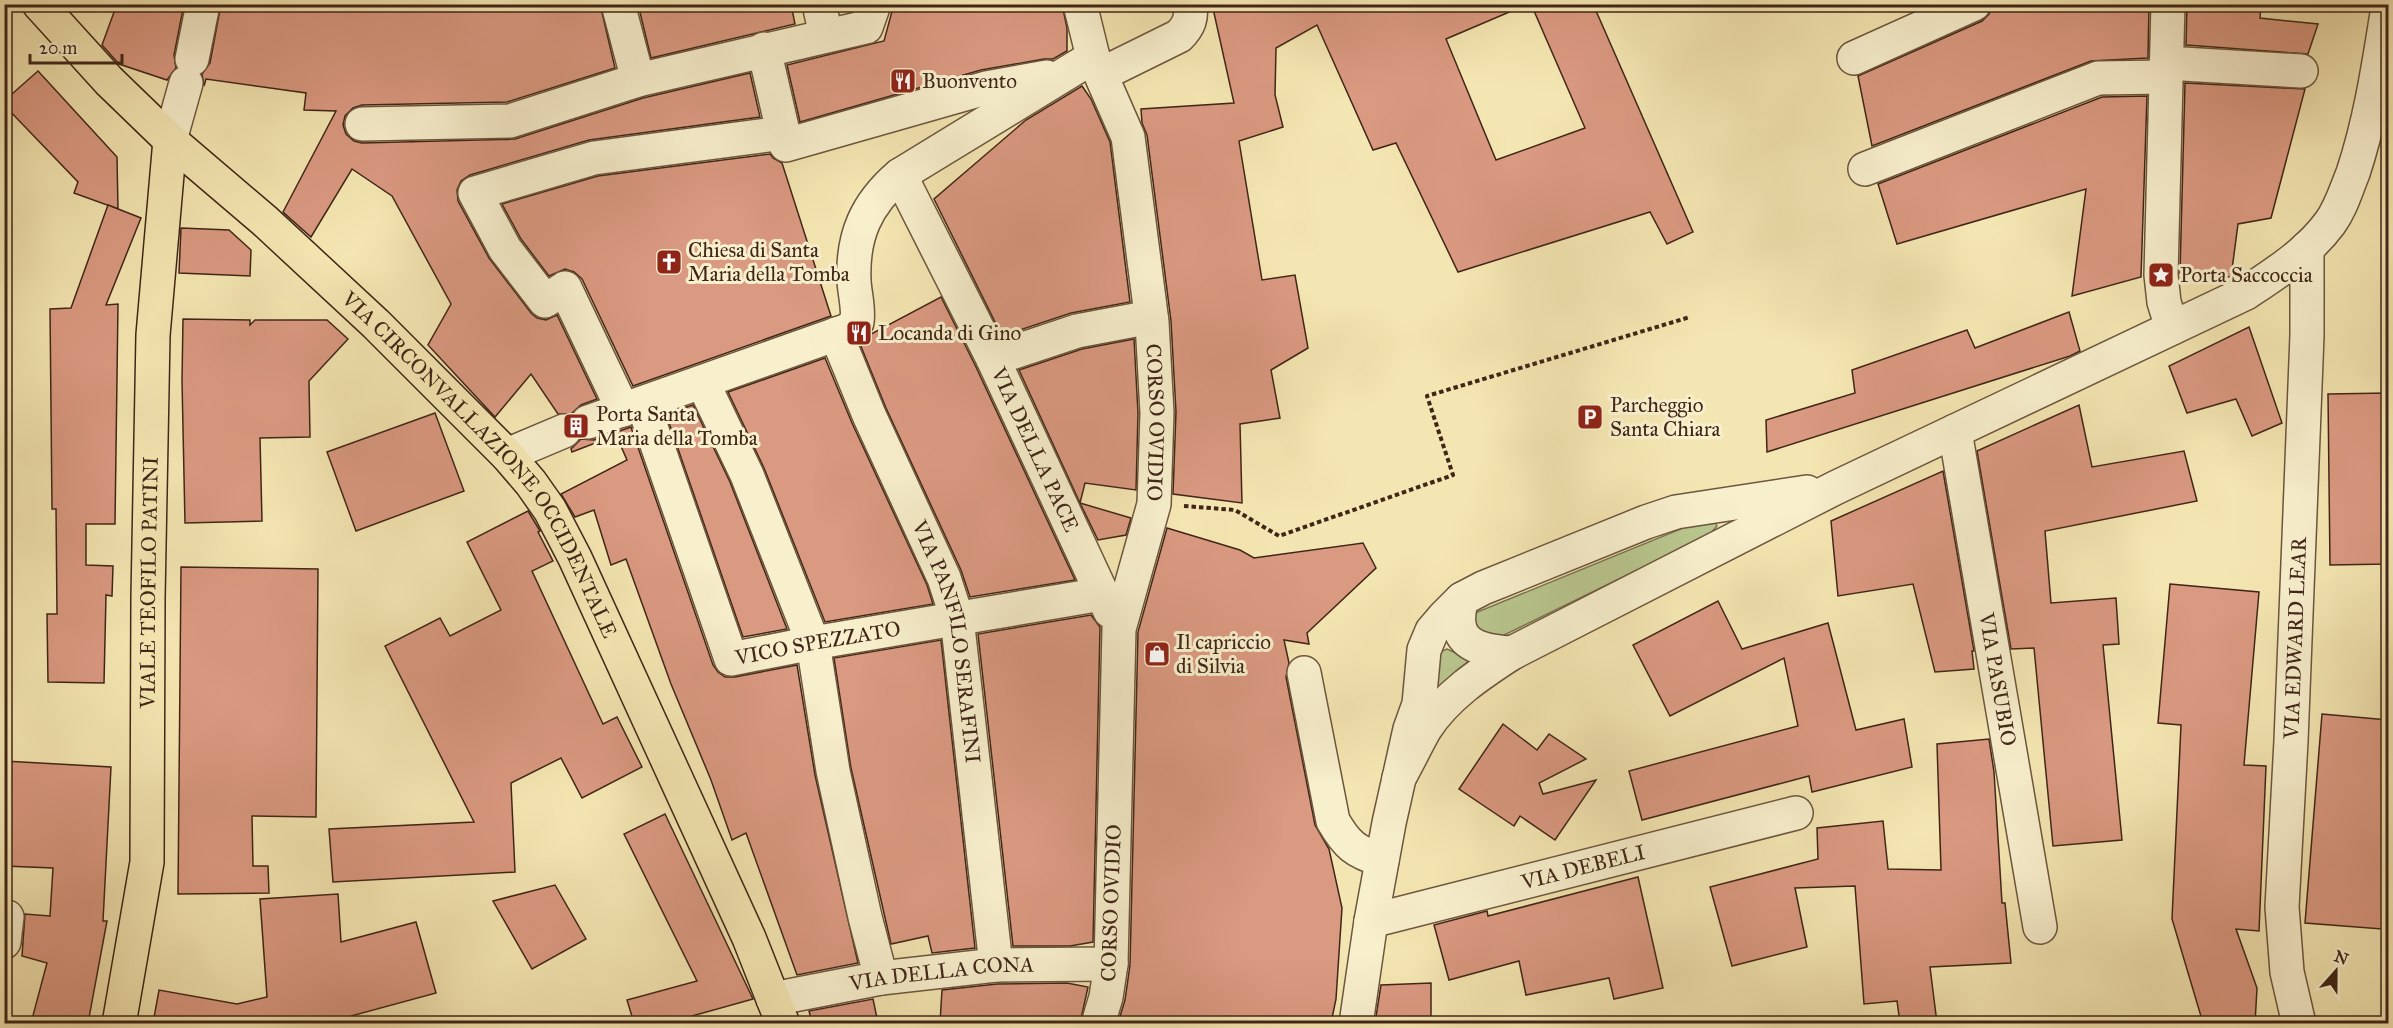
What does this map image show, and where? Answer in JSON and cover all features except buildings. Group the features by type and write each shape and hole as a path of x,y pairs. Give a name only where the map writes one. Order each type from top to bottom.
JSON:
{"main road":[{"name":"VIA CIRCONVALLAZIONE OCCIDENTALE","path":"39,4 109,81 170,140 265,221 376,324 507,455 531,483 550,510 575,558 749,938 778,1011"},
{"name":"VIALE TEOFILO PATINI","path":"119,1023 147,862 148,598 153,335 170,140"}],"street":[{"path":"170,140 189,71 203,4"},
{"path":"618,4 639,80"},
{"path":"362,124 510,121 639,80 764,49 823,20 866,27 874,4"},
{"name":"CORSO OVIDIO","path":"1080,4 1087,68 1128,136 1151,317 1157,413 1154,504 1119,629 1112,964 1098,1023"},
{"path":"1854,58 1974,4"},
{"path":"2168,4 2161,275 2164,302 2172,328"},
{"path":"1399,778 1426,728 1442,709 1479,675 1512,652 1835,488 2246,293 2279,271 2307,248 2330,223 2343,201 2360,153 2372,104 2388,7"},
{"path":"764,49 786,145 986,88 1087,68 1179,36 1188,27 1191,9"},
{"path":"507,455 576,426 704,383 842,332 857,322 859,310 854,281 855,254 867,210 900,175 1087,68"},
{"path":"1865,169 2098,78 2165,70 2301,71"},
{"path":"633,407 565,288 545,301 504,249 475,193 594,158 783,133"},
{"name":"VIA DELLA PACE","path":"900,175 993,359 1119,629"},
{"name":"VIA EDWARD LEAR","path":"2299,1023 2287,972 2282,908 2307,335 2307,248"},
{"path":"993,359 1077,331 1151,317"},
{"name":"VIA PANFILO SERAFINI","path":"842,332 869,415 944,578 957,618 996,965"},
{"path":"704,383 747,475 813,643 833,771 865,917 881,978"},
{"name":"VICO SPEZZATO","path":"633,407 731,659 1102,594"},
{"name":"VIA PASUBIO","path":"1955,431 2040,927"},
{"path":"1356,1023 1382,860 1410,729 1419,704 1424,650 1432,631 1462,599 1504,579 1646,522 1676,512 1835,488"},
{"path":"1714,550 1727,536 1731,525 1733,515 1731,503"},
{"path":"1462,599 1457,616 1458,627 1463,637 1470,644 1482,649 1512,652"},
{"path":"1304,673 1333,821 1344,840 1360,853 1382,860"},
{"name":"VIA DEBELI","path":"1371,921 1796,813"},
{"name":"VIA DELLA CONA","path":"778,1011 881,978 996,965 1112,964"}],"path":[{"path":"1154,504 1235,510 1279,536 1454,475 1427,396 1690,316"}],"green space":[{"path":"1705,519 1715,521 1717,526 1709,535 1496,639 1481,637 1474,621 1475,613"},
{"path":"1447,649 1477,663 1431,700 1440,652"}],"place":[{"name":"Buonvento","path":"903,81"},
{"name":"Chiesa di Santa Maria della Tomba","path":"669,262"},
{"name":"Porta Saccoccia","path":"2161,275"},
{"name":"Locanda di Gino","path":"859,333"},
{"name":"Parcheggio Santa Chiara","path":"1590,417"},
{"name":"Porta Santa Maria della Tomba","path":"576,426"},
{"name":"Il capriccio di Silvia","path":"1157,654"}]}
